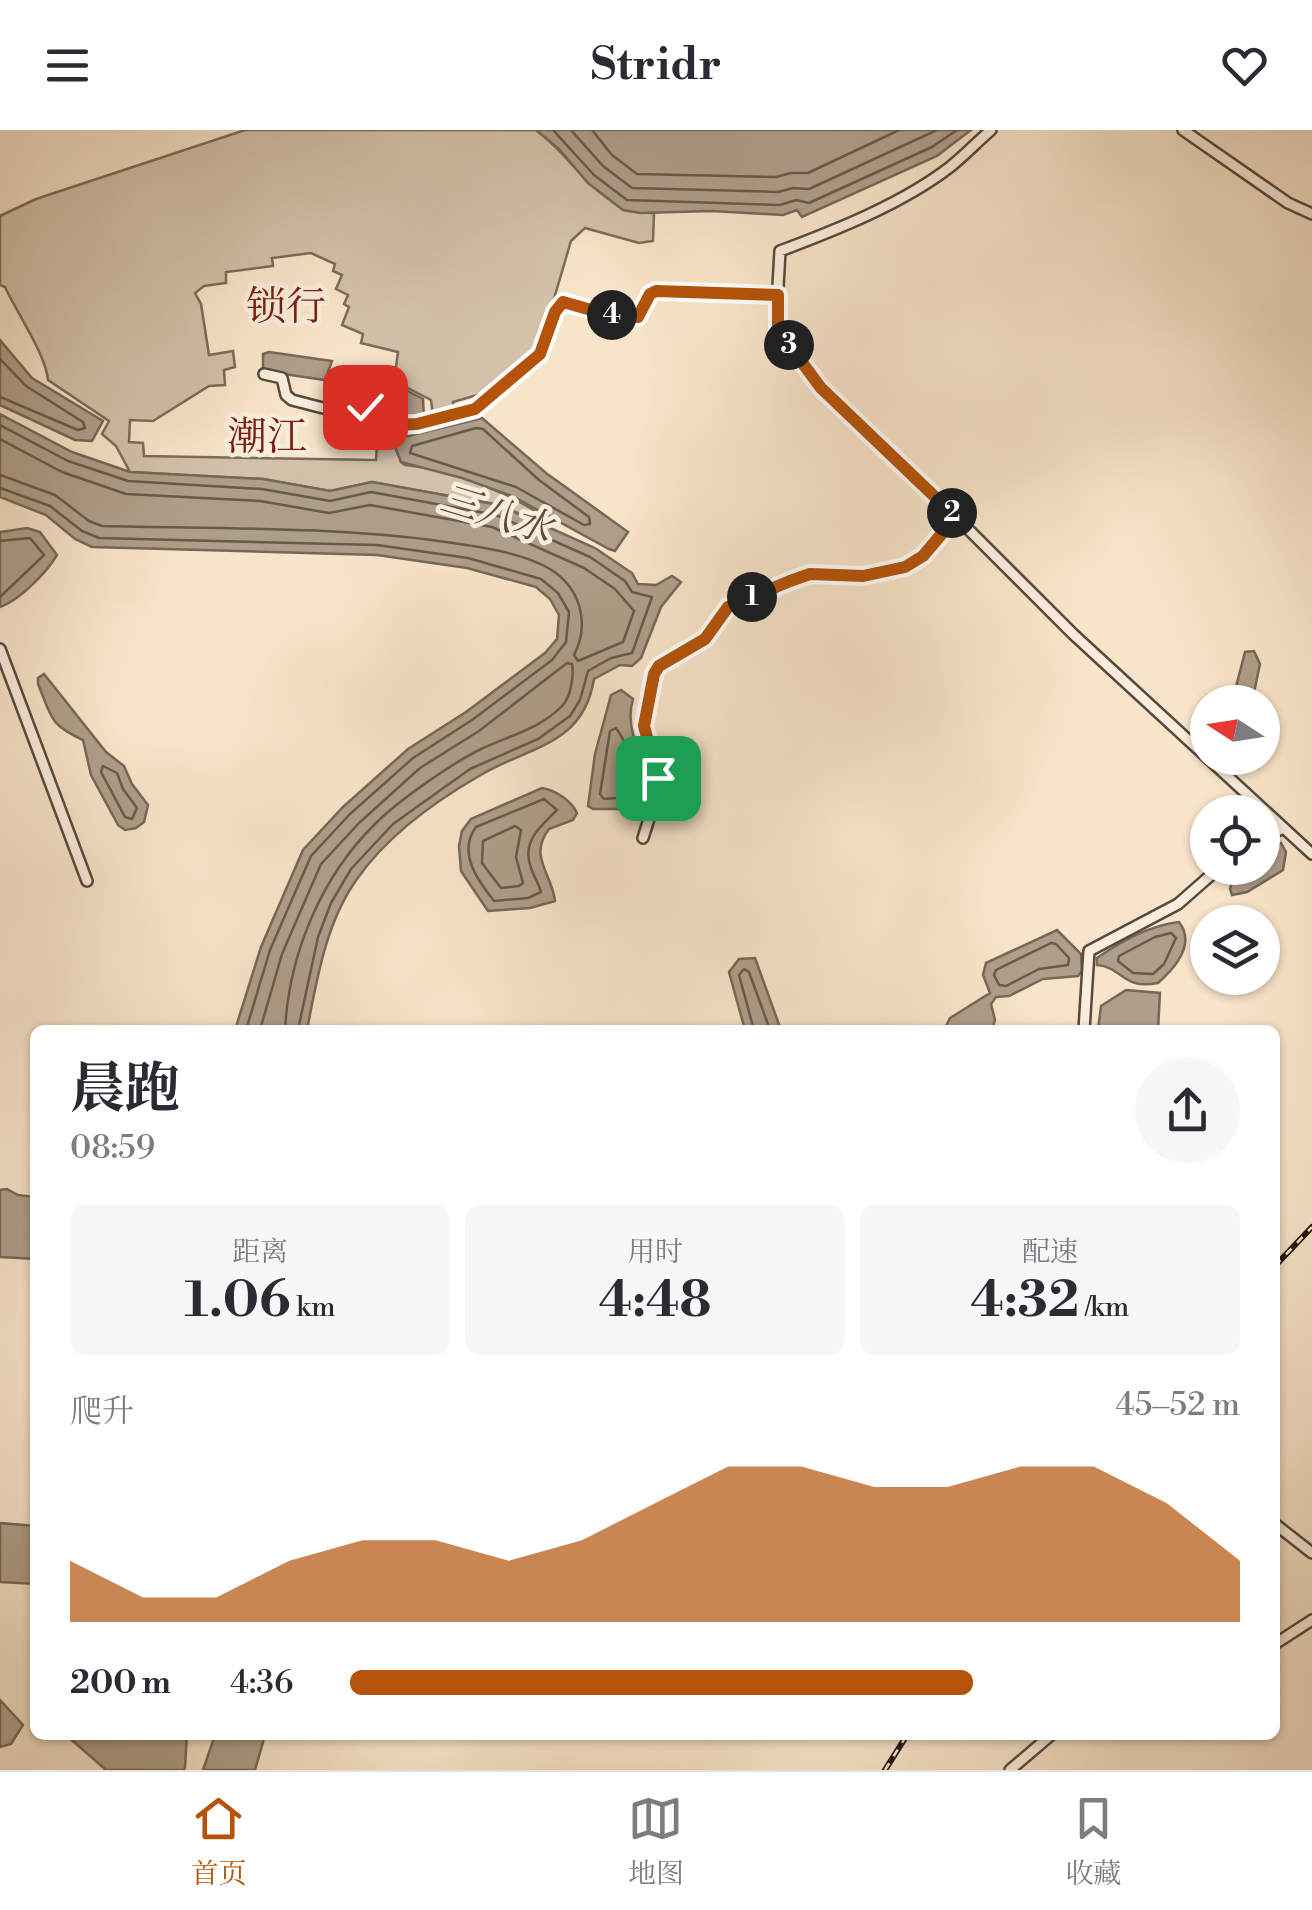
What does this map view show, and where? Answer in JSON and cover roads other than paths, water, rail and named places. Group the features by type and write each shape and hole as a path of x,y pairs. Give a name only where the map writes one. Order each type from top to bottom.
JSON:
{"street":[{"path":"991,130 947,170 916,188 839,229 780,251 778,330 821,388 1073,634 1312,854"},
{"path":"1183,130 1288,202 1312,214"},
{"path":"264,374 282,378 286,395 292,400 327,409 363,406 388,424 417,424 475,409 488,400 540,354 555,312 563,302 609,315 638,317 650,294 656,291 778,295"},
{"path":"643,838 658,780 644,714 659,666 705,639 728,607 790,581 810,574 863,576 905,567 923,556 956,517"},
{"path":"0,649 87,881"},
{"path":"1280,830 1284,828"},
{"path":"1084,1025 1089,950 1178,904 1200,885"},
{"path":"1280,1528 1312,1553"},
{"path":"1280,1641 1312,1620"},
{"path":"1010,1770 1046,1740"}],"water":[{"path":"536,130 971,130 937,156 802,217 797,210 783,215 623,210 588,183 559,149"},
{"path":"0,340 32,378 103,421 92,441 75,440 0,405"},
{"path":"263,354 332,361 325,380 263,371"},
{"path":"398,386 423,399 424,418 393,421 379,413 390,391"},
{"name":"三八水","path":"0,414 72,452 130,472 263,479 330,491 372,482 499,505 595,548 632,573 638,584 656,585 672,576 681,582 661,607 641,658 632,666 620,665 594,679 588,701 566,732 445,797 397,834 369,863 346,896 330,932 308,1025 237,1025 261,947 303,850 343,807 408,749 545,653 557,639 559,615 550,599 536,587 467,568 377,555 92,547 75,539 46,515 0,497"},
{"path":"482,418 546,473 628,532 615,551 512,496 401,462 395,447 400,438"},
{"path":"27,528 40,532 57,555 32,585 0,607 0,532"},
{"path":"1254,651 1260,664 1256,685 1236,685 1245,652"},
{"path":"44,674 106,752 124,766 148,805 144,822 136,828 125,830 118,825 91,775 83,740 53,719 38,684 38,678"},
{"path":"621,690 633,699 632,727 642,765 642,791 636,805 627,809 593,809 588,806 595,754 611,695"},
{"path":"542,788 562,797 577,813 573,820 549,829 543,839 541,857 555,901 530,908 488,911 461,871 462,831 471,819"},
{"path":"1280,843 1286,852 1280,872"},
{"path":"1231,885 1258,885 1232,895"},
{"path":"1179,922 1184,930 1184,947 1177,963 1158,983 1130,981 1097,965 1097,958 1126,940"},
{"path":"1057,930 1081,954 1082,971 1078,976 1043,979 1009,996 996,997 991,1004 994,1025 946,1025 950,1018 990,993 983,975 986,963"},
{"path":"755,958 779,1025 744,1025 729,972 739,959"},
{"path":"1126,990 1160,993 1158,1025 1099,1025 1101,1006"},
{"path":"0,1190 30,1196 30,1259 0,1257"},
{"path":"0,1523 30,1526 30,1584 0,1582"},
{"path":"0,1700 23,1725 11,1744 0,1747"},
{"path":"72,1740 187,1740 184,1770 106,1770"},
{"path":"213,1740 264,1740 255,1770 203,1770"}],"railway":[{"path":"1280,1261 1312,1227"},
{"path":"885,1770 904,1740"}],"district":[{"name":"锁行","path":"286,308"},
{"name":"潮江","path":"267,438"}]}
